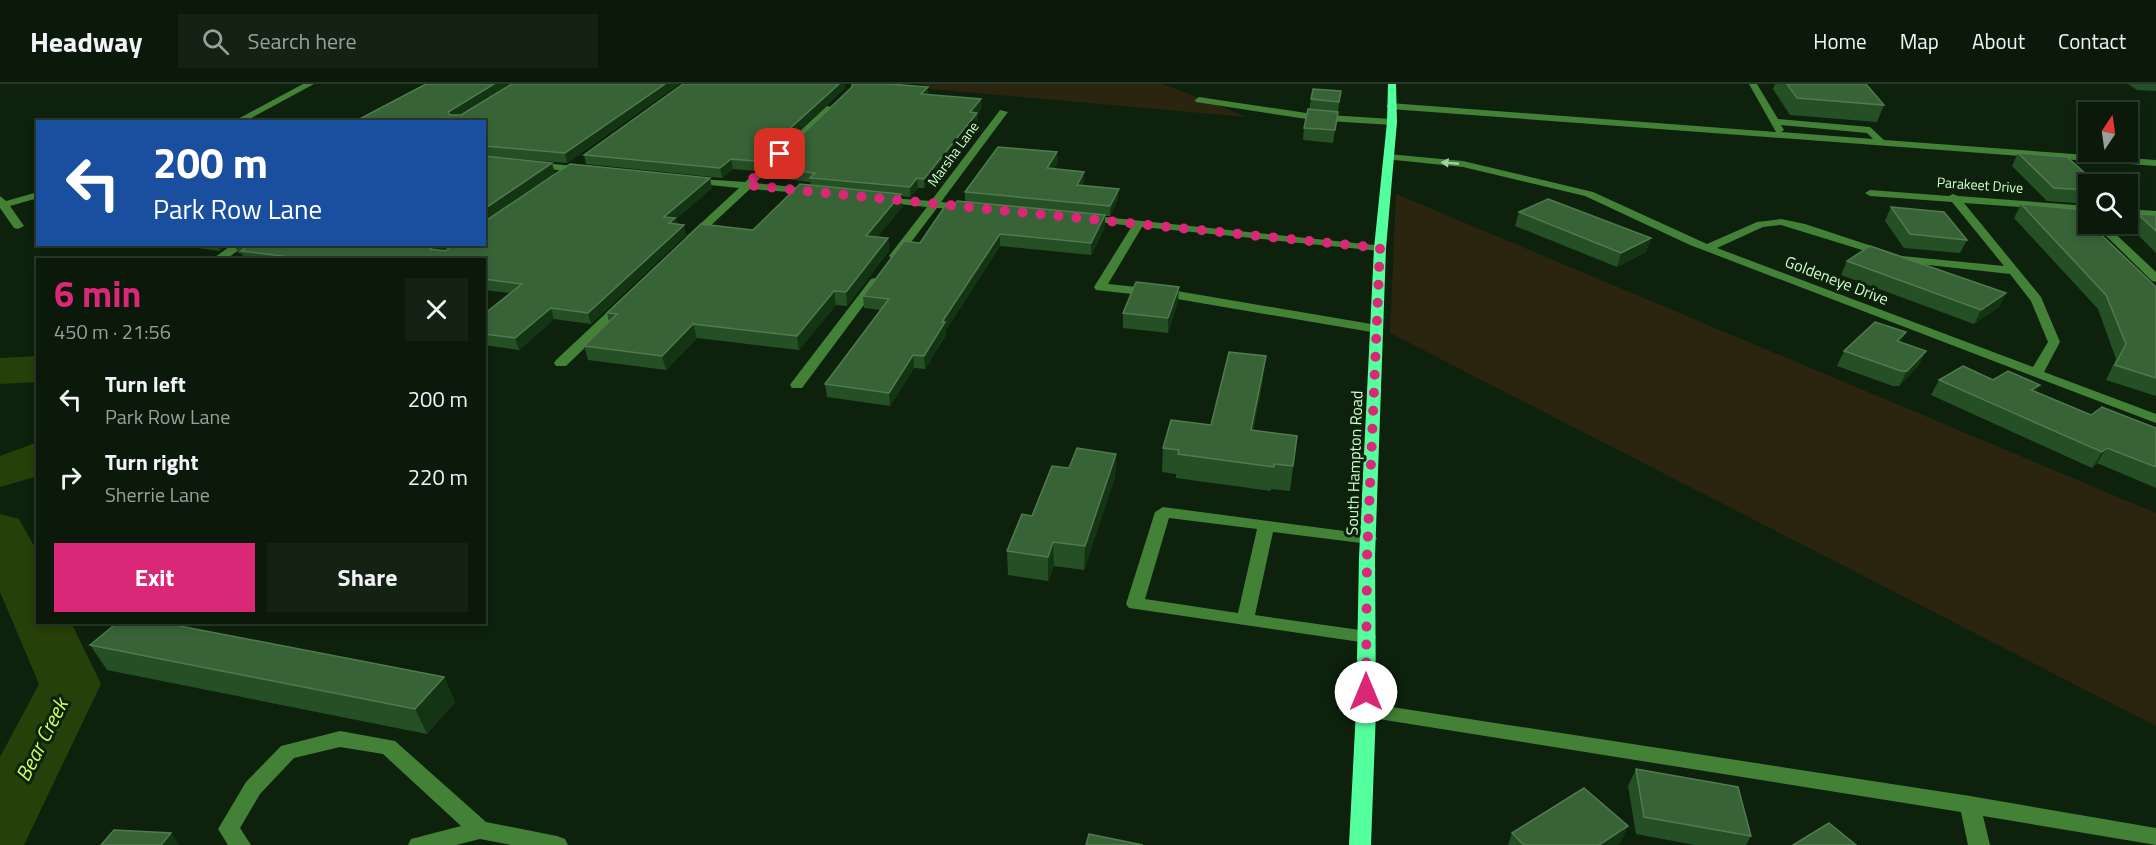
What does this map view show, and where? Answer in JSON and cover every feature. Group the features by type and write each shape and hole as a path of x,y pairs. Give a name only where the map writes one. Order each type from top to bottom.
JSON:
{"main road":[{"name":"South Hampton Road","path":"1360,845 1366,710 1368,539 1380,248 1392,122 1390,105 1392,84"}],"street":[{"path":"240,120 310,84"},
{"path":"1753,84 1782,135"},
{"path":"679,250 839,100"},
{"path":"1199,100 1314,117 1392,122"},
{"path":"1390,105 2156,164"},
{"name":"Marsha Lane","path":"797,385 1003,112"},
{"path":"1775,122 1870,130 1881,142"},
{"path":"553,182 583,162"},
{"name":"Goldeneye Drive","path":"1388,162 1461,173 1508,174 1589,194 1708,248 2156,419"},
{"path":"518,164 596,171"},
{"path":"677,179 828,194"},
{"name":"Parakeet Drive","path":"1870,193 1953,197 2078,209"},
{"path":"18,226 1,202 36,195"},
{"path":"1953,197 2037,300 2054,342 2036,374"},
{"path":"864,198 991,210"},
{"path":"2138,213 2156,214"},
{"path":"1071,217 1140,222 1380,248"},
{"path":"1140,222 1100,287 1177,296 1377,329"},
{"path":"1708,248 1761,224 1780,222 1801,226 1901,259 2013,271"},
{"path":"2110,234 2156,278"},
{"path":"219,258 239,246"},
{"path":"561,363 628,298"},
{"path":"1367,637 1135,604 1163,512 1368,539"},
{"path":"1245,620 1266,525"},
{"path":"1366,710 1970,805 2156,837"},
{"path":"240,845 229,829 253,788 288,752 340,739 388,747 480,830"},
{"path":"1970,805 1979,845"},
{"path":"419,845 480,830 557,845"}],"shaded area":[{"path":"921,84 1163,84 1247,117 931,89"},
{"path":"1396,194 2156,513 2156,726 1390,333"}],"building":[{"path":"426,84 494,84 448,112 450,115 461,115 512,84 665,84 565,153 486,146 486,120 358,120"},
{"path":"683,84 839,84 754,161 731,159 720,168 584,155"},
{"path":"852,84 928,87 921,94 981,99 970,112 977,113 924,179 917,178 910,187 810,178 815,173 783,170 788,165 771,164 852,87"},
{"path":"1787,84 1866,84 1884,105 1797,98"},
{"path":"1313,89 1341,91 1339,102 1311,99"},
{"path":"1308,109 1338,112 1335,130 1304,128"},
{"path":"998,147 1057,152 1047,168 1084,172 1077,185 1119,189 1110,206 965,192"},
{"path":"2018,153 2067,157 2086,174 2078,174 2078,189 2054,188"},
{"path":"486,156 552,163 486,208"},
{"path":"570,164 710,178 664,217 675,218 669,223 684,225 588,313 551,308 515,338 486,334 486,312 522,284 486,279 486,258 298,258 241,251 248,246 433,246 430,249 445,251 451,246 486,246 486,221"},
{"path":"800,184 901,194 866,236 888,238 846,292 834,291 797,336 693,324 662,356 584,346 617,314 607,313 701,224 753,230"},
{"path":"1548,199 1651,238 1621,253 1519,212"},
{"path":"957,201 1105,215 1091,243 1000,234 942,322 945,322 924,356 913,355 889,393 825,384 889,299 863,296 904,241 920,243 945,206 953,207"},
{"path":"2021,204 2075,209 2078,212 2078,234 2100,234 2156,287 2156,378 2115,365 2126,344 2106,295"},
{"path":"1891,207 1944,212 1967,240 1910,234"},
{"path":"2138,214 2156,215 2156,231"},
{"path":"1870,246 2006,293 1981,310 1847,261"},
{"path":"1136,282 1179,287 1168,318 1123,313"},
{"path":"1875,322 1906,332 1897,341 1926,351 1907,371 1901,371 1844,351"},
{"path":"1229,352 1266,356 1251,430 1297,436 1293,466 1274,464 1274,467 1178,454 1179,450 1163,448 1171,420 1211,425"},
{"path":"1963,366 1993,380 2008,371 2040,385 2031,390 2091,415 2102,407 2156,428 2156,467 2107,448 2102,452 1939,380"},
{"path":"1077,448 1116,454 1085,546 1053,542 1048,557 1007,551 1022,514 1032,516 1052,466 1069,468"},
{"path":"116,624 169,624 444,677 415,709 90,645"},
{"path":"1636,769 1738,787 1751,836 1644,817"},
{"path":"1584,788 1628,826 1599,845 1524,845 1512,833"},
{"path":"1829,823 1856,845 1793,845"},
{"path":"114,830 171,833 161,845 101,845"},
{"path":"1089,834 1143,845 1086,845"}],"waterway":[{"name":"Bear Creek","path":"0,371 36,369"},
{"name":"Bear Creek","path":"0,472 36,458"},
{"name":"Bear Creek","path":"0,531 36,609"},
{"name":"Bear Creek","path":"0,824 70,684 43,624"}],"route":[{"path":"780,154 746,185 934,205 1140,222 1380,248 1367,557 1366,692"}]}
